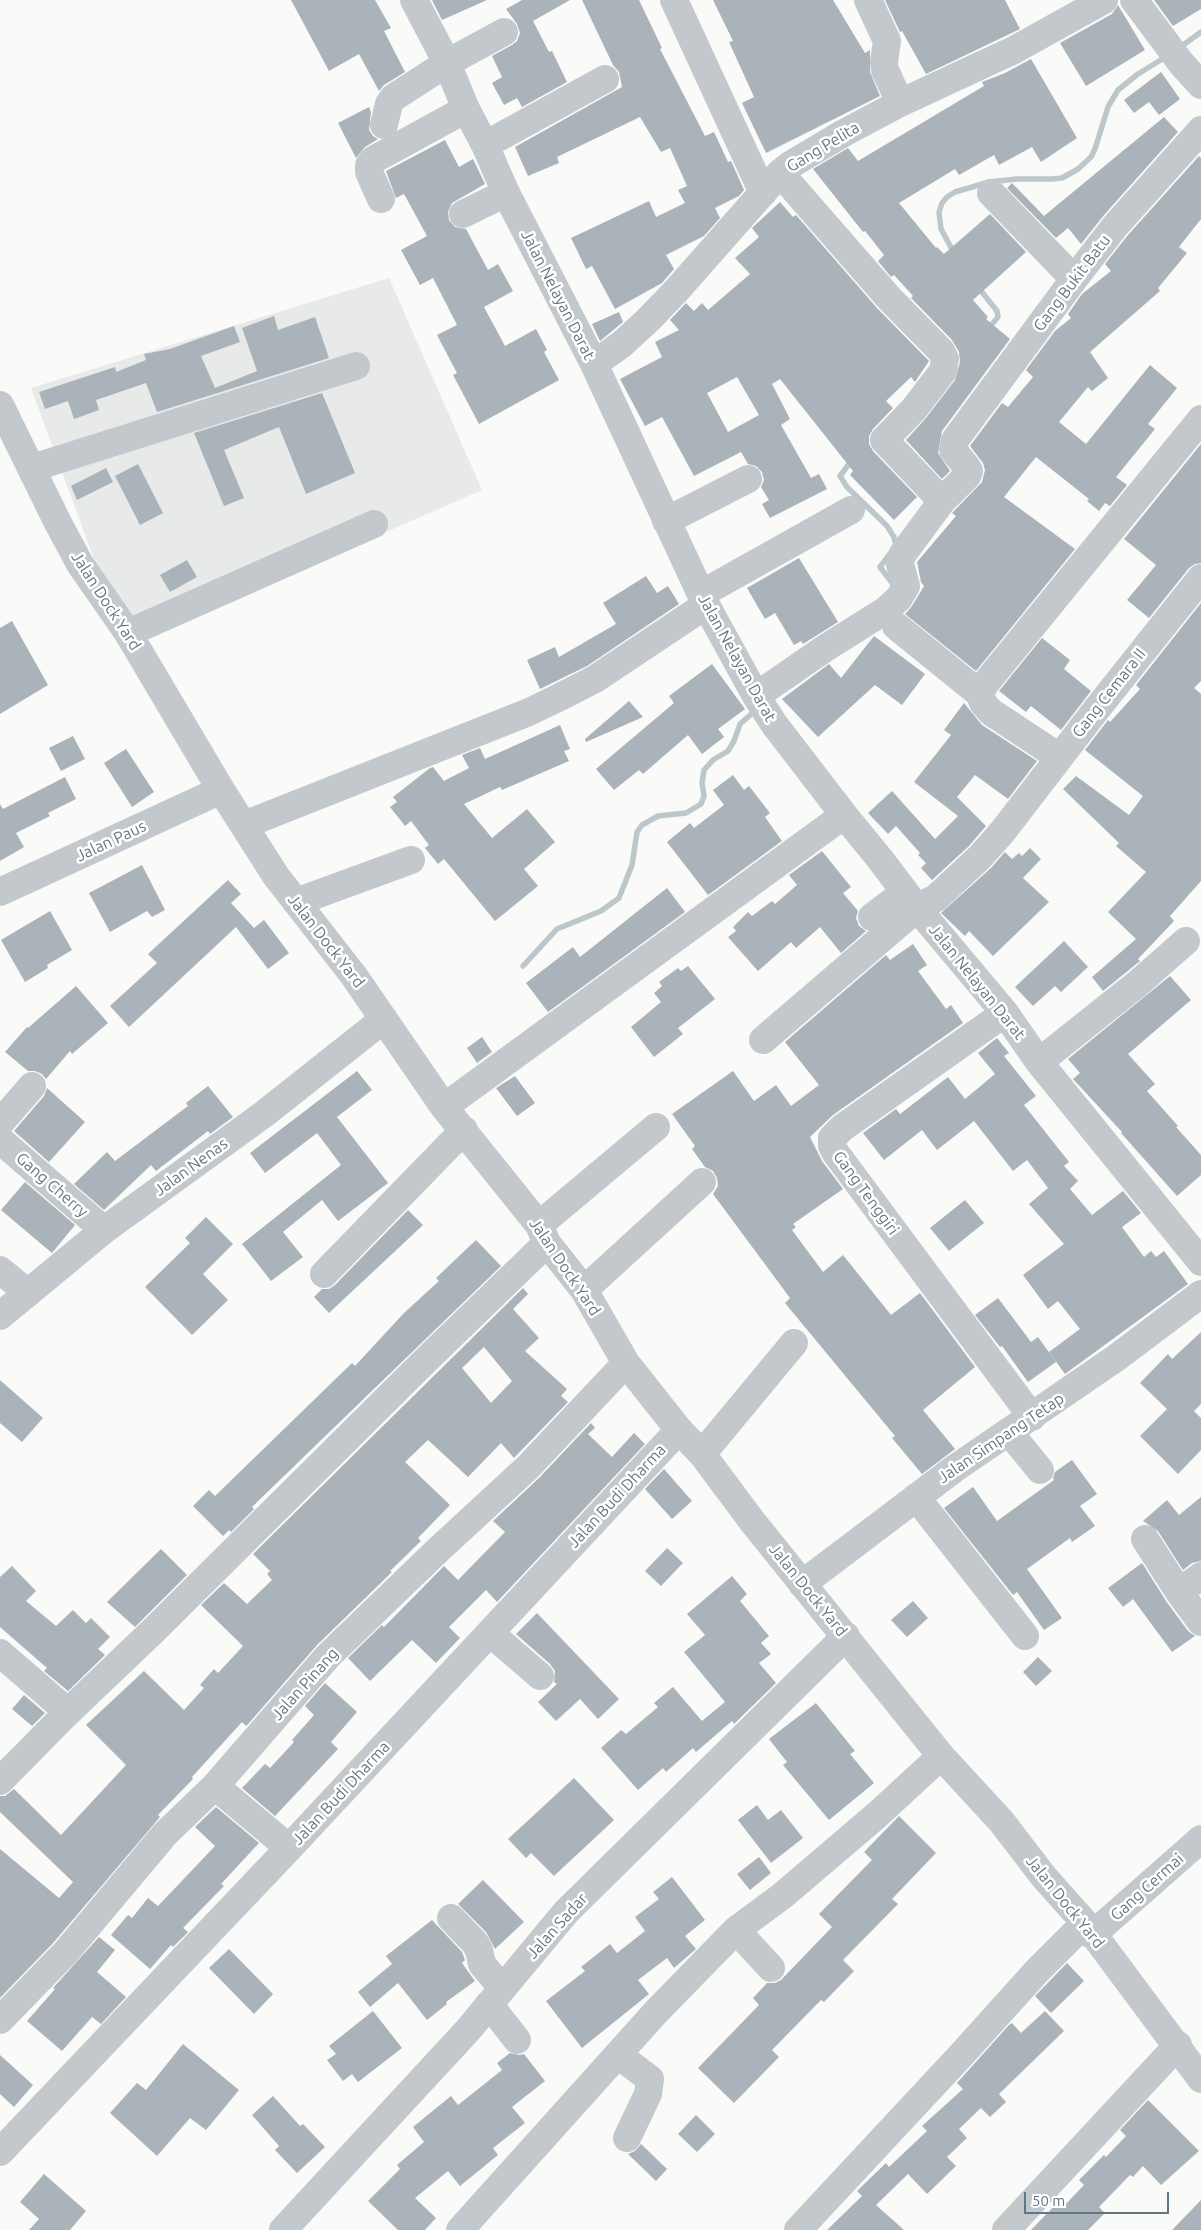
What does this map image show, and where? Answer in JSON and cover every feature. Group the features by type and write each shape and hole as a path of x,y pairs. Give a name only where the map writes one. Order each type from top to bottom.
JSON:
{"street":[{"name":"Jalan Nelayan Darat","path":"414,0 447,63 466,109 485,145 506,193 594,364 703,600 757,698 774,724 844,815 911,900 1006,1014 1040,1062 1201,1262"},
{"path":"674,0 771,183 889,298 941,351 945,358 943,371 914,408 885,438 889,446 942,501 900,560 906,586 902,594 886,610 816,654 757,698"},
{"path":"868,0 887,41 884,62 885,70 900,103"},
{"name":"Gang Pelita","path":"594,364 622,344 648,320 771,183 842,134 900,103 1014,50 1104,0"},
{"path":"1134,0 1173,54 1201,85"},
{"path":"384,125 389,104 393,98 447,63 504,32"},
{"path":"485,145 605,79"},
{"path":"381,199 370,172 369,166 373,160 466,109"},
{"name":"Gang Bukit Batu","path":"942,501 968,476 969,471 953,450 953,445 1074,278 1122,218 1201,130"},
{"path":"463,214 506,193"},
{"path":"990,193 1074,278"},
{"path":"32,468 356,366"},
{"name":"Jalan Dock Yard","path":"2,412 80,564 128,633 221,790 276,876 354,976 444,1107 464,1130 584,1290 626,1363 679,1430 702,1454 802,1584 846,1636 933,1764 1001,1821 1044,1877 1082,1933 1191,2058"},
{"path":"980,694 985,684 1201,419"},
{"path":"666,520 748,479"},
{"path":"244,826 560,698 595,678 703,600 851,510"},
{"path":"128,633 374,524"},
{"name":"Gang Cemara II","path":"911,900 936,898 980,857 1020,810 1059,757 1201,578"},
{"path":"896,626 980,694 983,703 991,712 1059,757"},
{"name":"Jalan Paus","path":"0,892 221,790"},
{"path":"444,1107 844,815"},
{"path":"296,902 411,860"},
{"path":"872,917 911,900"},
{"path":"763,1040 911,900"},
{"path":"1040,1062 1137,984 1186,941"},
{"name":"Gang Tenggiri","path":"1006,1014 842,1128 832,1138 832,1146 1032,1418"},
{"name":"Jalan Nenas","path":"0,1316 104,1230 264,1114 384,1019"},
{"path":"0,1123 32,1086"},
{"path":"0,1781 419,1367 543,1234 656,1127"},
{"path":"324,1274 464,1130"},
{"name":"Gang Cherry","path":"0,1140 104,1230"},
{"path":"584,1290 702,1182"},
{"path":"0,1270 28,1293"},
{"name":"Jalan Simpang Tetap","path":"802,1584 954,1469 1032,1418 1201,1294"},
{"path":"702,1454 794,1343"},
{"name":"Jalan Pinang","path":"0,2020 66,1952 165,1834 215,1786 328,1656 528,1467 626,1363"},
{"name":"Jalan Budi Dharma","path":"0,2152 290,1848 679,1430"},
{"path":"1010,1432 1040,1470"},
{"path":"916,1497 1025,1636"},
{"path":"1145,1539 1201,1622"},
{"path":"1179,1592 1201,1576"},
{"path":"490,1633 540,1676"},
{"name":"Jalan Sadar","path":"284,2230 468,2030 566,1912 846,1636"},
{"path":"0,1654 68,1712"},
{"path":"460,2230 656,2012 736,1930 782,1896 877,1816 933,1764"},
{"path":"215,1786 290,1848"},
{"name":"Gang Cermai","path":"798,2230 963,2054 1037,1971 1201,1838"},
{"path":"451,1918 475,1943 479,1950 482,1964 517,2040"},
{"path":"736,1930 772,1968"},
{"path":"618,2055 650,2079 650,2084 627,2138"},
{"path":"1006,2230 1191,2058"}],"shaded area":[{"path":"389,278 482,490 126,646 31,388"}],"building":[{"path":"291,0 375,0 391,28 384,31 405,72 384,85 379,91 359,54 329,71"},
{"path":"432,0 487,0 442,20"},
{"path":"522,0 570,0 533,21 549,52 552,51 567,82 522,107 517,98 504,105 492,83 502,77 492,56 517,41 520,33 517,24 506,9"},
{"path":"582,0 639,0 662,48 660,49 705,136 714,132 728,162 731,161 744,190 739,196 715,208 720,218 704,236 666,255 674,269 662,283 615,309 592,266 586,269 571,238 649,201 656,217 685,203 678,190 687,186 670,148 661,152 640,117 557,157 559,163 528,176 515,147 622,87 619,72 613,65"},
{"path":"713,0 833,0 865,53 870,50 870,72 880,96 766,153 742,103 754,97 729,42 733,41"},
{"path":"885,0 1005,0 1020,29 926,74 902,31 900,32"},
{"path":"1154,0 1201,0 1201,9 1173,26"},
{"path":"1118,5 1145,50 1086,86 1060,43 1112,14"},
{"path":"1031,59 1077,138 1041,162 1032,147 999,165 994,155 959,175 955,169 899,203 936,248 944,254 990,214 1026,252 973,300 988,317 986,319 1010,339 942,431 938,453 950,471 942,479 906,440 926,418 955,380 960,362 959,352 952,340 911,298 913,296 894,275 891,277 878,261 884,255 865,231 863,232 813,169 848,148 858,161 984,86 982,82 1005,73"},
{"path":"1161,72 1180,99 1159,115 1149,102 1134,113 1124,100"},
{"path":"369,107 371,112 369,130 378,139 365,147 356,158 338,123"},
{"path":"1164,117 1178,132 1104,215 1081,244 1068,228 1056,238 1007,188 1012,183 1044,216"},
{"path":"445,140 459,167 473,159 485,184 452,203 448,212 449,220 455,227 466,229 488,270 498,264 513,291 484,307 505,346 536,329 547,350 544,352 559,380 479,424 453,375 457,373 437,335 457,325 433,278 420,285 401,250 427,236 404,194 396,198 386,171"},
{"path":"1199,156 1201,158 1201,219 1179,247 1187,253 1158,288 1160,291 1090,352 1108,378 1092,391 1088,387 1059,422 1086,444 1150,365 1177,388 1148,424 1155,429 1116,477 1127,485 1110,506 1105,503 1099,511 1087,501 1089,499 1036,457 1004,497 1075,549 976,671 905,614 924,586 921,582 917,562 956,516 952,513 982,482 985,470 983,463 970,446 1002,403 1008,407 1033,377 1026,370 1055,331 1071,318 1068,314 1082,294 1111,271 1105,264 1128,235"},
{"path":"780,202 793,217 796,215 877,308 929,361 915,382 911,377 886,401 893,408 873,429 869,436 869,444 873,451 917,497 894,520 850,475 853,471 780,379 772,384 790,419 781,425 811,478 819,474 827,489 770,518 762,504 769,500 761,487 764,480 762,472 756,466 748,464 741,452 694,476 662,417 645,426 620,379 662,357 655,342 679,330 670,320 686,303 694,311 702,303 708,310 750,274 735,258 759,237 752,228","holes":["737,377 759,415 728,432 707,393"]},
{"path":"619,312 623,322 600,341 592,324"},
{"path":"274,316 278,330 315,317 329,358 157,412 146,383 96,400 99,410 74,419 68,401 45,409 39,392 115,367 116,372 146,360 144,354 170,349 234,326 240,342 201,356 215,388 257,371 242,328"},
{"path":"322,393 355,473 306,494 279,427 224,450 244,498 224,506 194,433"},
{"path":"1201,444 1201,563 1189,568 1149,618 1127,600 1156,565 1124,539"},
{"path":"138,464 163,513 140,525 115,476"},
{"path":"106,468 113,482 77,500 71,486"},
{"path":"799,558 838,622 803,644 801,641 794,645 775,613 765,619 747,588"},
{"path":"187,560 197,577 170,592 160,575"},
{"path":"646,576 657,593 668,586 679,604 587,666 540,689 527,660 555,647 559,657 616,624 603,603"},
{"path":"1201,603 1201,681 1194,688 1201,694 1201,881 1170,916 1174,921 1138,959 1140,961 1103,991 1092,977 1136,939 1108,912 1146,872 1116,846 1119,843 1063,789 1076,776 1129,815 1143,796 1085,750 1108,720 1110,722 1140,689 1136,685"},
{"path":"12,621 48,685 0,714 0,628"},
{"path":"874,636 925,674 902,705 875,685 818,737 782,699 829,664 841,678"},
{"path":"1042,638 1070,660 1064,669 1091,691 1061,730 1031,706 1026,712 999,691"},
{"path":"712,664 745,709 718,729 724,737 702,754 688,735 643,774 639,770 614,790 596,769 674,703 669,696"},
{"path":"629,701 643,717 586,742 585,739"},
{"path":"964,703 982,725 1037,761 1008,799 975,775 957,797 986,826 969,846 932,880 921,868 926,863 918,855 920,853 896,826 888,834 868,813 892,791 935,839 958,816 914,782 951,735 944,730"},
{"path":"560,725 570,749 564,751 569,761 502,790 500,787 464,804 492,838 527,809 555,842 524,869 538,886 495,921 444,859 438,864 425,848 429,845 411,821 405,826 390,807 397,802 393,797 430,768 433,767 444,781 469,768 462,755 480,748 485,759"},
{"path":"73,736 85,759 61,771 49,748"},
{"path":"126,749 154,792 132,807 104,763"},
{"path":"733,775 744,790 749,786 770,813 765,817 782,841 708,895 667,842 690,823 694,828 724,805 713,790"},
{"path":"65,777 76,799 48,813 50,816 16,833 24,847 0,861 0,804 3,809"},
{"path":"1030,848 1041,859 1023,878 1049,902 993,956 969,931 965,936 941,913 991,868 1005,852 1012,859 1019,853 1022,856"},
{"path":"822,851 851,887 843,893 858,911 856,918 859,926 866,931 841,953 820,927 796,948 791,942 758,971 728,937 736,931 733,927 748,912 752,916 772,901 775,904 797,885 789,875"},
{"path":"142,865 165,910 152,917 147,911 110,932 89,893"},
{"path":"228,880 241,894 231,903 254,928 264,920 289,953 268,969 236,927 129,1027 110,1006 157,963 148,954"},
{"path":"667,888 685,912 548,1012 526,983 573,947 580,957"},
{"path":"50,911 72,950 47,965 48,968 25,982 1,940"},
{"path":"1064,941 1088,967 1061,992 1055,986 1033,1006 1015,987"},
{"path":"913,944 927,965 918,971 946,1009 951,1005 963,1023 833,1115 810,1137 822,1161 843,1189 793,1224 796,1227 792,1230 823,1272 843,1255 891,1315 920,1293 975,1367 923,1410 955,1449 922,1474 892,1438 895,1436 785,1303 790,1298 713,1194 718,1186 717,1178 713,1171 705,1167 692,1149 695,1146 672,1114 733,1071 754,1101 776,1085 791,1106 819,1085 785,1042 886,955 890,960"},
{"path":"688,966 715,999 678,1028 683,1034 654,1057 631,1027 661,1002 654,993 662,986 659,982 678,968 681,971"},
{"path":"1170,976 1191,1000 1128,1054 1155,1084 1147,1091 1201,1155 1201,1175 1177,1196 1073,1079 1080,1073 1068,1059"},
{"path":"76,986 108,1023 72,1054 70,1051 46,1079 42,1074 28,1071 5,1052 27,1027"},
{"path":"482,1037 492,1052 477,1063 467,1048"},
{"path":"997,1038 1009,1053 1004,1056 1036,1096 1024,1105 1069,1162 1064,1166 1078,1181 1070,1189 1092,1215 1123,1191 1141,1213 1122,1227 1144,1257 1151,1251 1156,1257 1164,1251 1188,1284 1065,1374 1049,1352 1080,1329 1058,1301 1048,1309 1023,1275 1064,1244 1029,1204 1048,1188 1027,1160 1013,1171 974,1121 937,1150 922,1130 884,1160 863,1133 896,1109 900,1114 948,1077 965,1099 995,1074 978,1053"},
{"path":"357,1071 372,1090 337,1117 388,1183 338,1221 322,1200 283,1232 303,1257 271,1281 242,1244 341,1165 317,1133 265,1173 250,1153"},
{"path":"515,1076 535,1103 517,1116 496,1088"},
{"path":"208,1086 233,1117 210,1134 208,1131 156,1171 151,1165 104,1210 74,1184 107,1152 115,1161 188,1106 186,1103"},
{"path":"47,1088 85,1122 49,1162 14,1131 44,1096"},
{"path":"25,1182 75,1225 52,1253 1,1210"},
{"path":"965,1200 984,1223 949,1251 930,1228"},
{"path":"408,1210 423,1225 329,1313 314,1297 322,1289 329,1289 335,1285"},
{"path":"206,1217 233,1244 203,1274 228,1300 192,1335 145,1287 190,1243 185,1238"},
{"path":"476,1240 501,1266 252,1507 254,1509 231,1532 229,1530 223,1536 193,1506 209,1490 215,1496 352,1363 355,1366 404,1313 439,1281 436,1278"},
{"path":"523,1288 528,1294 513,1309 539,1338 525,1351 567,1389 561,1396 568,1402 514,1458 501,1443 468,1477 428,1440 405,1462 450,1505 418,1538 421,1541 317,1645 249,1723 246,1726 242,1722 192,1777 193,1779 158,1815 160,1817 54,1942 0,1998 0,1849 59,1898 73,1882 0,1812 0,1796 5,1796 14,1789 61,1835 126,1765 86,1725 144,1671 184,1710 204,1688 200,1685 214,1669 218,1673 243,1646 201,1605 224,1583 247,1604 272,1580 267,1574 270,1571 253,1554","holes":["484,1347 512,1381 491,1403 462,1368"]},
{"path":"998,1298 1031,1342 1038,1337 1056,1362 1028,1382 1002,1346 1000,1347 975,1315"},
{"path":"1201,1332 1201,1404 1194,1411 1201,1418 1201,1450 1178,1474 1140,1436 1167,1409 1140,1383 1168,1354 1172,1359"},
{"path":"0,1380 43,1418 22,1442 0,1423"},
{"path":"591,1423 595,1428 588,1434 612,1457 634,1433 645,1444 497,1602 486,1590 449,1627 460,1638 436,1663 412,1640 370,1681 348,1658 382,1625 384,1627 444,1566 458,1580 505,1532 493,1521 539,1478"},
{"path":"1072,1460 1097,1494 1080,1506 1095,1526 1072,1542 1070,1538 1027,1569 1062,1618 1044,1630 1017,1592 1013,1595 944,1508 973,1487 997,1521 1054,1480 1055,1472"},
{"path":"664,1469 692,1501 672,1519 645,1489"},
{"path":"1201,1497 1201,1561 1192,1563 1183,1570 1158,1531 1143,1521 1167,1500 1179,1515"},
{"path":"667,1548 683,1563 661,1586 645,1571"},
{"path":"161,1549 187,1575 135,1627 107,1602"},
{"path":"1142,1563 1166,1601 1188,1631 1195,1636 1172,1652 1133,1599 1123,1607 1108,1588"},
{"path":"12,1566 36,1591 26,1601 56,1626 73,1610 86,1623 91,1618 110,1637 98,1649 105,1655 68,1691 44,1671 47,1668 0,1627 0,1577"},
{"path":"732,1576 747,1594 740,1601 769,1636 761,1643 771,1654 759,1663 776,1683 734,1724 732,1721 696,1752 693,1748 666,1772 663,1768 638,1790 601,1748 621,1730 626,1734 658,1707 654,1703 673,1687 702,1721 725,1702 684,1652 705,1635 687,1614"},
{"path":"913,1601 928,1618 907,1637 891,1620"},
{"path":"537,1613 619,1699 598,1719 580,1699 556,1721 538,1702 557,1684 554,1682 555,1671 550,1664 516,1634"},
{"path":"1038,1657 1052,1671 1036,1686 1023,1672"},
{"path":"325,1683 357,1712 331,1742 338,1749 275,1816 242,1788 265,1764 270,1768 294,1742 292,1740 314,1715 305,1706"},
{"path":"24,1695 45,1713 32,1726 12,1709"},
{"path":"816,1703 855,1751 850,1754 874,1783 829,1820 783,1765 787,1762 769,1739"},
{"path":"574,1778 614,1820 554,1876 531,1853 526,1858 508,1839"},
{"path":"757,1805 768,1820 781,1810 803,1838 771,1863 738,1820"},
{"path":"216,1807 259,1843 221,1884 224,1886 183,1928 188,1932 173,1947 171,1945 150,1969 111,1935 128,1915 132,1918 148,1898 158,1906 215,1846 195,1827"},
{"path":"899,1816 936,1853 892,1899 898,1904 843,1960 854,1971 824,2002 821,2000 772,2050 779,2057 734,2103 698,2068 759,2005 753,1998 767,1983 775,1983 781,1980 832,1927 819,1914 872,1860 864,1852"},
{"path":"759,1857 771,1873 750,1890 737,1874"},
{"path":"672,1877 705,1920 685,1936 696,1949 674,1968 667,1958 638,1980 649,1994 582,2048 546,2001 585,1971 581,1967 610,1944 617,1953 645,1931 635,1917 659,1899 653,1892"},
{"path":"483,1880 524,1922 495,1949 486,1932 458,1904"},
{"path":"432,1920 462,1952 465,1960 462,1963 475,1981 446,2002 447,2004 427,2020 398,1983 370,2007 358,1992 392,1964 386,1956"},
{"path":"99,1937 115,1950 97,1972 126,1997 101,2024 92,2017 62,2051 27,2021 55,1989 53,1988"},
{"path":"229,1949 273,1994 254,2014 209,1968"},
{"path":"1067,1963 1084,1981 1051,2013 1035,1996"},
{"path":"373,2011 402,2048 358,2082 352,2074 343,2081 327,2060 336,2054 329,2046"},
{"path":"1045,2011 1064,2031 999,2094 1006,2102 990,2117 981,2108 959,2129 967,2138 947,2157 956,2166 927,2194 908,2174 876,2205 904,2230 827,2230 862,2196 857,2191 886,2163 889,2167 927,2131 922,2126 963,2089 957,2083 1009,2025 1012,2023 1021,2033"},
{"path":"183,2044 239,2090 206,2130 190,2118 157,2156 110,2113 137,2083 146,2090"},
{"path":"510,2053 524,2054 545,2081 512,2107 525,2123 493,2148 498,2155 460,2186 448,2171 415,2198 436,2218 425,2230 398,2230 368,2201 400,2169 397,2165 424,2142 413,2127 451,2096 458,2105 502,2070 497,2063"},
{"path":"0,2055 33,2085 14,2107 0,2094"},
{"path":"273,2096 300,2126 303,2124 325,2147 297,2173 275,2150 279,2146 252,2115"},
{"path":"1148,2100 1199,2151 1161,2185 1143,2166 1133,2177 1130,2175 1099,2207 1105,2213 1088,2230 1031,2230 1058,2202 1063,2207 1084,2185 1079,2180 1104,2155 1106,2157 1126,2136 1120,2130"},
{"path":"696,2115 715,2134 697,2152 678,2134"},
{"path":"641,2144 667,2169 656,2181 628,2154 635,2151"},
{"path":"44,2174 86,2211 70,2230 29,2230 39,2219 20,2202"},
{"path":"1201,2200 1201,2230 1172,2230"}],"waterway":[{"path":"1179,48 1201,32"},
{"path":"954,253 941,229 939,212 942,203 947,197 955,192 989,182 1062,178 1078,169 1091,157 1108,107 1118,90 1138,74 1167,56"},
{"path":"978,287 997,311 998,317 988,329"},
{"path":"852,460 840,476 847,487 887,526 894,537 896,546 880,567 896,588"},
{"path":"523,966 557,929 601,911 619,898 632,865 637,832 642,825 658,816 686,813 701,804 704,796 702,783 704,770 713,760 728,751 740,724 757,709"}]}
